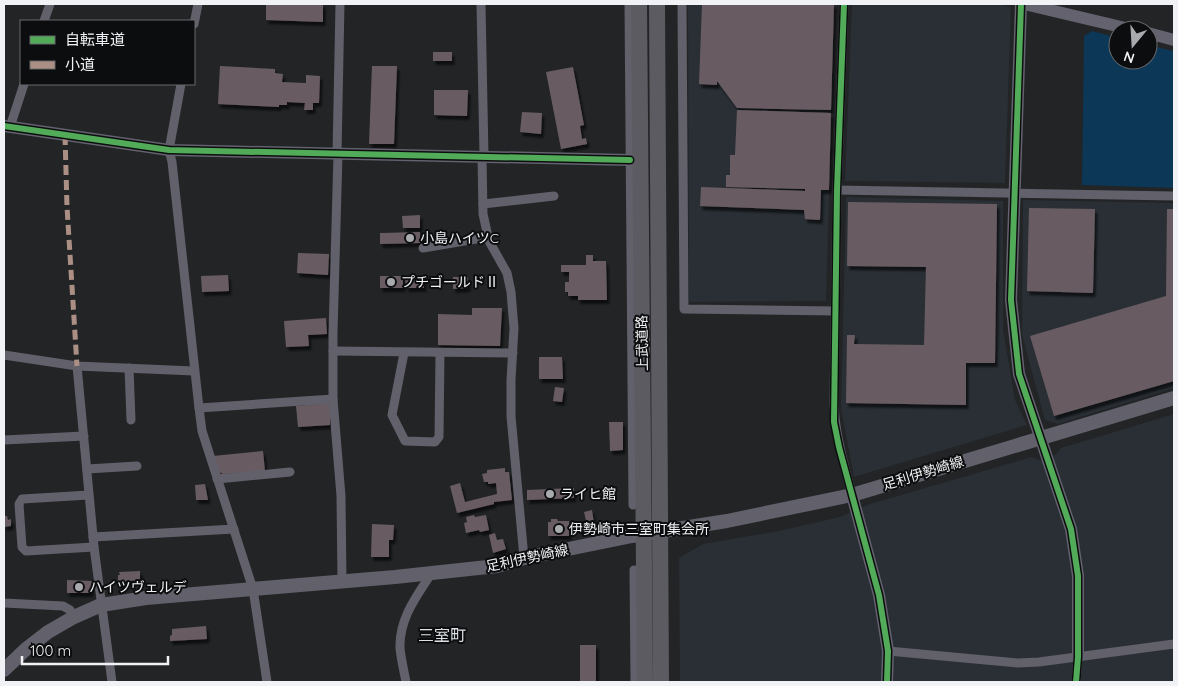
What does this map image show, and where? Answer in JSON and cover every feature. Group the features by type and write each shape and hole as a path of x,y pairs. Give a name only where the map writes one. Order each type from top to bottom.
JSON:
{"highway":[{"name":"上武道路","path":"639,4 643,432 652,534 660,682"},
{"name":"上武道路","path":"645,682 645,650 652,534 657,4"}],"main road":[{"name":"足利伊勢崎線","path":"4,670 26,649 48,632 74,617 101,605 146,598 431,574 498,566 524,558 632,536 727,521 852,495 1174,398"}],"street":[{"path":"44,20 50,4"},
{"path":"195,20 198,4"},
{"path":"340,4 333,399 341,496 342,582"},
{"path":"481,4 483,204 488,237 506,272 511,292 514,328 511,416 524,558"},
{"path":"629,4 633,504"},
{"path":"682,4 684,309 835,311"},
{"path":"844,4 837,190 834,422 878,595 888,651 887,682"},
{"path":"1076,682 1078,657 1078,576 1071,529 1019,374 1011,300 1023,4 1108,24"},
{"path":"1158,36 1174,40"},
{"path":"24,85 7,126 169,150 630,160"},
{"path":"182,85 169,150 172,162 202,431 253,589 267,682"},
{"path":"837,190 1174,196"},
{"path":"483,204 554,196"},
{"path":"423,248 488,237"},
{"path":"333,351 513,353"},
{"path":"404,353 392,415 405,441 435,442 439,437 440,353"},
{"path":"4,355 77,366 194,371"},
{"path":"77,366 94,547 112,682"},
{"path":"129,368 131,420"},
{"path":"199,408 333,399"},
{"path":"632,417 643,432"},
{"path":"4,440 84,436"},
{"path":"87,469 136,466"},
{"path":"217,479 290,472"},
{"path":"89,495 22,499 19,504 22,547 26,551 94,547"},
{"path":"93,537 234,529"},
{"path":"634,570 635,682"},
{"path":"406,682 400,647 403,623 431,574"},
{"path":"4,603 62,606 70,610 74,617"},
{"path":"888,651 1018,663 1039,662 1174,644"},
{"path":"635,664 645,650"}],"shaded area":[{"path":"688,4 835,4 826,301 689,302"},
{"path":"852,4 997,4 1011,7 1005,183 845,181"},
{"path":"846,197 1003,201 1003,329 1015,400 1027,425 854,477 841,409"},
{"path":"1023,200 1174,203 1174,388 1058,424 1045,420 1022,335"},
{"path":"1174,414 1174,682 680,682 679,558 703,544 779,531 840,517 870,504 1032,457 1042,461 1055,455 1061,448"}],"water":[{"path":"1092,31 1108,35 1108,70 1158,70 1158,47 1174,51 1174,188 1082,185 1084,36"}],"building":[{"path":"266,4 323,4 323,22 266,20"},
{"path":"702,4 834,4 831,110 737,108 717,81 717,85 699,84"},
{"path":"433,52 452,52 452,61 433,61"},
{"path":"220,66 275,69 275,73 283,74 282,82 306,83 306,75 320,76 319,103 313,103 313,110 304,110 305,103 287,102 287,105 279,105 279,107 218,104"},
{"path":"372,66 397,66 394,144 369,144"},
{"path":"573,67 584,125 580,126 582,139 586,138 587,144 561,149 546,72"},
{"path":"434,90 468,90 467,116 434,115"},
{"path":"737,110 831,113 829,190 821,190 820,220 805,219 804,210 700,206 701,187 805,191 805,189 726,187 726,175 730,175 730,155 735,155"},
{"path":"522,112 542,113 541,134 520,132"},
{"path":"848,202 997,204 995,363 966,363 966,405 846,403 847,335 855,335 854,344 924,345 926,267 847,266"},
{"path":"1029,208 1095,209 1093,293 1027,291"},
{"path":"1167,209 1174,209 1174,381 1054,416 1030,336 1166,296"},
{"path":"420,215 420,228 403,228 402,216"},
{"path":"420,232 420,243 380,244 380,233"},
{"path":"298,253 329,254 328,275 297,273"},
{"path":"586,255 593,255 593,261 606,261 607,300 578,300 578,296 568,296 568,292 565,292 565,282 569,282 569,272 561,272 561,265 586,265"},
{"path":"228,275 229,291 202,292 201,276"},
{"name":"プチゴールドⅡ","path":"380,276 403,276 403,288 380,288"},
{"path":"405,277 424,277 424,288 406,288"},
{"path":"453,277 468,277 468,288 453,289"},
{"path":"472,308 502,308 500,346 438,345 438,314 472,315"},
{"path":"326,318 327,334 308,335 309,346 286,347 284,321"},
{"path":"539,357 562,357 563,379 539,379"},
{"path":"555,387 564,388 562,402 553,401"},
{"path":"330,403 330,425 298,427 296,406"},
{"path":"609,422 623,422 623,450 610,451"},
{"path":"263,451 265,471 223,474 218,471 213,456"},
{"path":"505,468 505,472 509,472 512,500 494,502 494,504 457,513 450,486 460,483 465,502 497,494 496,483 488,484 488,482 484,482 482,474 487,473 487,470"},
{"path":"205,484 208,500 196,500 195,485"},
{"name":"ライヒ館","path":"574,488 574,498 527,500 527,490"},
{"path":"592,510 594,523 587,525 584,512"},
{"path":"474,515 475,517 486,515 489,530 466,533 464,523 467,522 466,517"},
{"path":"4,516 7,516 8,520 11,519 11,526 4,527"},
{"name":"伊勢崎市三室町集会所","path":"551,519 569,521 569,536 548,536 548,522 551,522"},
{"path":"372,524 394,525 393,540 389,540 389,557 371,557"},
{"path":"495,533 497,540 503,539 506,549 493,553 489,535"},
{"path":"140,571 140,580 118,582 119,572"},
{"name":"ハイツヴェルデ","path":"67,580 92,581 91,593 67,593"},
{"path":"206,626 207,639 170,641 172,629"},
{"path":"580,645 596,645 596,682 580,682"}],"marked path":[{"path":"65,135 67,207 77,366"}],"cycle path":[{"path":"844,4 837,190 834,422 879,595 888,651 887,682"},
{"path":"1021,4 1011,300 1019,374 1071,529 1078,576 1078,657 1076,682"},
{"path":"4,126 169,150 630,160"}],"place":[{"name":"小島ハイツC","path":"410,238"},
{"name":"プチゴールドⅡ","path":"391,282"},
{"name":"ライヒ館","path":"550,494"},
{"name":"伊勢崎市三室町集会所","path":"559,529"},
{"name":"ハイツヴェルデ","path":"79,587"}],"district":[{"name":"三室町","path":"442,635"}]}
